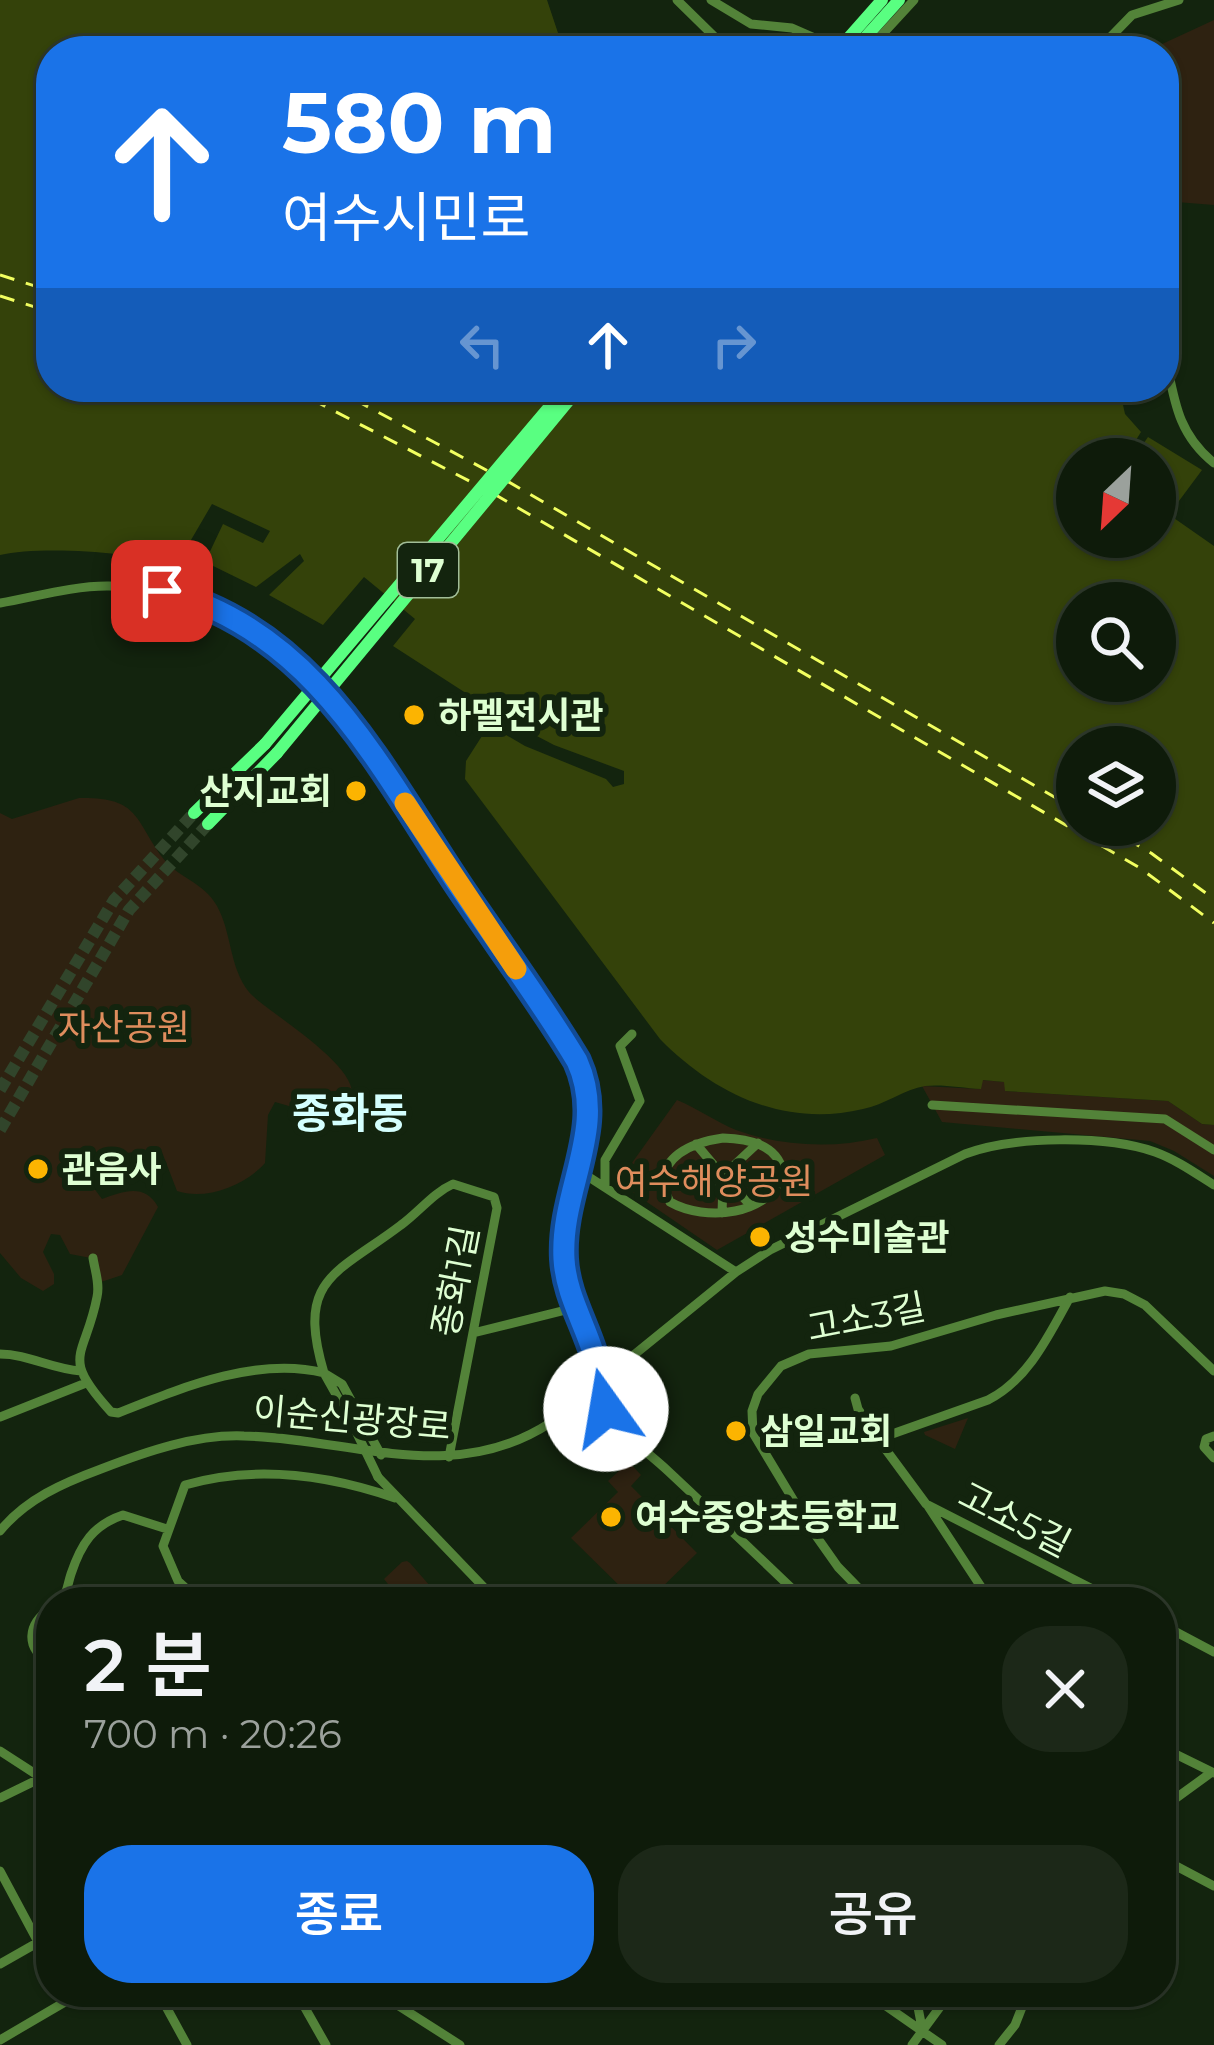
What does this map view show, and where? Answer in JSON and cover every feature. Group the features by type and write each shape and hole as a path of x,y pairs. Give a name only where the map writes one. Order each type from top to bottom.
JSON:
{"main road":[{"path":"856,36 882,0"},
{"path":"861,36 898,0"},
{"name":"17","path":"194,813 271,749 554,402"},
{"name":"17","path":"208,824 567,402"}],"street":[{"path":"677,0 714,36"},
{"path":"711,0 752,24 792,28 810,36"},
{"path":"881,36 914,0"},
{"path":"1112,36 1132,15 1179,0"},
{"path":"1173,402 1194,446 1214,463"},
{"path":"0,603 95,586 170,593 255,633 314,679 358,731 577,1061 589,1111 567,1207 565,1273 611,1417 790,1587"},
{"path":"605,1187 605,1160 640,1101 620,1046 632,1034"},
{"path":"932,1105 1165,1119 1214,1150"},
{"path":"722,1213 724,1138"},
{"path":"724,1138 758,1143 779,1158 782,1179 771,1194 751,1206 722,1213 682,1208 663,1193 667,1166 696,1144 724,1138"},
{"name":"이순신광장로","path":"0,1531 25,1506 56,1487 129,1459 208,1438 256,1436 381,1455 449,1457 530,1435 770,1250 965,1154 1003,1142 1137,1147 1168,1157 1214,1185"},
{"path":"703,1193 758,1143"},
{"path":"696,1144 751,1206"},
{"path":"578,1170 736,1272"},
{"path":"702,1174 782,1179"},
{"name":"종화1길","path":"324,1373 313,1327 324,1287 353,1256 405,1223 453,1184 487,1193 497,1203 449,1457"},
{"path":"93,1258 98,1291 80,1347 81,1371 111,1412 289,1365 324,1373 342,1384 381,1455"},
{"name":"고소3길","path":"859,1587 828,1553 754,1436 752,1411 765,1382 781,1366 802,1356 891,1346 1102,1291 1131,1296 1153,1311 1214,1371"},
{"path":"878,1438 1005,1390 1029,1364 1070,1297"},
{"path":"473,1334 574,1308"},
{"path":"0,1354 19,1354 53,1369 81,1371"},
{"path":"324,1373 378,1477 483,1587"},
{"path":"0,1417 86,1383"},
{"name":"고소5길","path":"855,1398 858,1409 926,1504 1089,1587"},
{"path":"1214,1436 1204,1447 1214,1458"},
{"path":"184,1587 163,1544 185,1485 267,1474 322,1479 395,1498"},
{"path":"926,1504 981,1587"},
{"path":"68,1587 96,1527 123,1515 167,1529"},
{"path":"36,1620 31,1634 36,1651"},
{"path":"1176,1632 1214,1652"},
{"path":"0,1751 36,1774"},
{"path":"1176,1754 1213,1773 1176,1799"},
{"path":"0,1798 36,1785"},
{"path":"1176,1866 1214,1886"},
{"path":"0,1871 36,1938"},
{"path":"0,1964 36,1943"},
{"path":"1,2037 55,2007"},
{"path":"166,2007 187,2045"},
{"path":"304,2007 326,2045"},
{"path":"400,2007 460,2045"},
{"path":"888,2007 942,2045"},
{"path":"918,2007 923,2030"},
{"path":"912,2045 940,2007"},
{"path":"999,2045 1022,2007"}],"green space":[{"path":"1214,20 1214,205 1179,202 1179,36"},
{"name":"자산공원","path":"79,798 113,801 132,812 168,864 217,906 249,992 326,1053 352,1090 348,1105 327,1117 275,1102 268,1115 265,1163 225,1189 200,1194 177,1191 162,1152 138,1151 112,1160 93,1187 102,1199 140,1192 158,1207 122,1275 101,1282 96,1259 70,1254 60,1235 51,1234 43,1252 54,1284 43,1291 21,1278 0,1253 0,813 12,819"},
{"path":"982,1080 1005,1082 1005,1091 1168,1101 1202,1124 1214,1125 1214,1176 1150,1141 942,1122 922,1086 980,1089"},
{"name":"여수해양공원","path":"677,1100 753,1135 824,1145 877,1138 885,1155 717,1250 622,1185 624,1174"},
{"path":"968,1418 955,1449 925,1435 924,1432"},
{"path":"629,1462 641,1475 631,1486 697,1553 662,1587 621,1587 571,1538 618,1492 608,1481"},
{"path":"407,1561 430,1587 390,1587 384,1579"}],"shaded area":[{"path":"0,0 547,0 559,36 36,36 36,402 1122,402 1125,414 1141,432 1137,438 1056,438 1056,558 1176,558 1176,519 1214,546 1214,1125 1202,1124 1168,1101 1005,1091 1004,1082 983,1080 981,1089 925,1086 871,1107 834,1114 779,1110 727,1090 660,1039 465,779 466,761 489,725 525,746 606,779 613,787 624,784 624,771 514,724 393,646 415,619 364,577 323,625 269,595 304,561 300,554 256,587 205,562 223,524 263,543 270,531 212,504 191,540 190,555 170,566 86,552 0,555"},
{"path":"1176,454 1202,470 1176,505"}],"ferry route":[{"path":"0,275 36,286"},
{"path":"0,296 36,307"},
{"path":"317,402 475,484"},
{"path":"359,402 488,471"},
{"path":"507,481 1056,798"},
{"path":"494,494 1140,868 1214,923"},
{"path":"1139,846 1214,899"}],"tunnel":[{"path":"0,1090 114,900 194,813"},
{"path":"0,1130 129,910 208,824"}],"slow traffic":[{"path":"405,803 516,969"}],"place":[{"name":"하멜전시관","path":"414,715"},
{"name":"산지교회","path":"356,791"},
{"name":"관음사","path":"38,1169"},
{"name":"성수미술관","path":"760,1237"},
{"name":"삼일교회","path":"736,1431"},
{"name":"여수중앙초등학교","path":"611,1517"}],"district":[{"name":"종화동","path":"350,1113"}],"route":[{"path":"162,591 223,614 275,646 329,694 577,1061 589,1099 589,1125 567,1207 564,1267 574,1308 595,1357 606,1409"}]}
